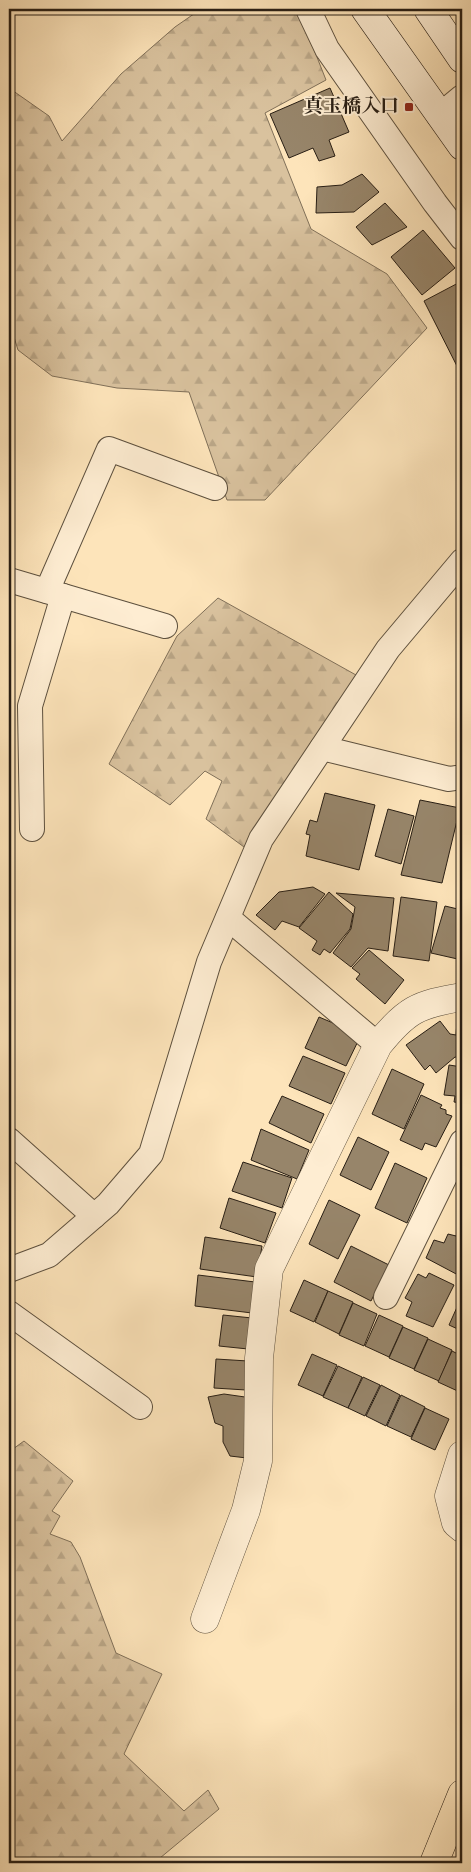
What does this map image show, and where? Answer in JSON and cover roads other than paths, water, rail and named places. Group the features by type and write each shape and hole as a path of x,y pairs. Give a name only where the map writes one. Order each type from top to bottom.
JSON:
{"highway":[{"path":"434,1863 462,1794"}],"street":[{"path":"308,9 327,49 435,203 462,238"},
{"path":"365,9 462,146"},
{"path":"428,9 462,59"},
{"path":"439,116 462,98"},
{"path":"32,829 30,706 55,593 109,449 215,488"},
{"path":"9,1270 48,1255 108,1204 151,1154 209,962 261,839 388,649 462,561"},
{"path":"9,580 166,626"},
{"path":"322,748 449,779 462,777"},
{"path":"228,918 378,1045"},
{"path":"205,1619 246,1510 258,1461 259,1358 269,1269 378,1045 396,1023 416,1008 443,1000 462,997"},
{"path":"9,1140 94,1216"},
{"path":"386,1296 462,1142"},
{"path":"9,1313 140,1407"},
{"path":"462,1455 449,1496 456,1523 462,1528"}],"place":[{"name":"真玉橋入口","path":"409,107"}]}
